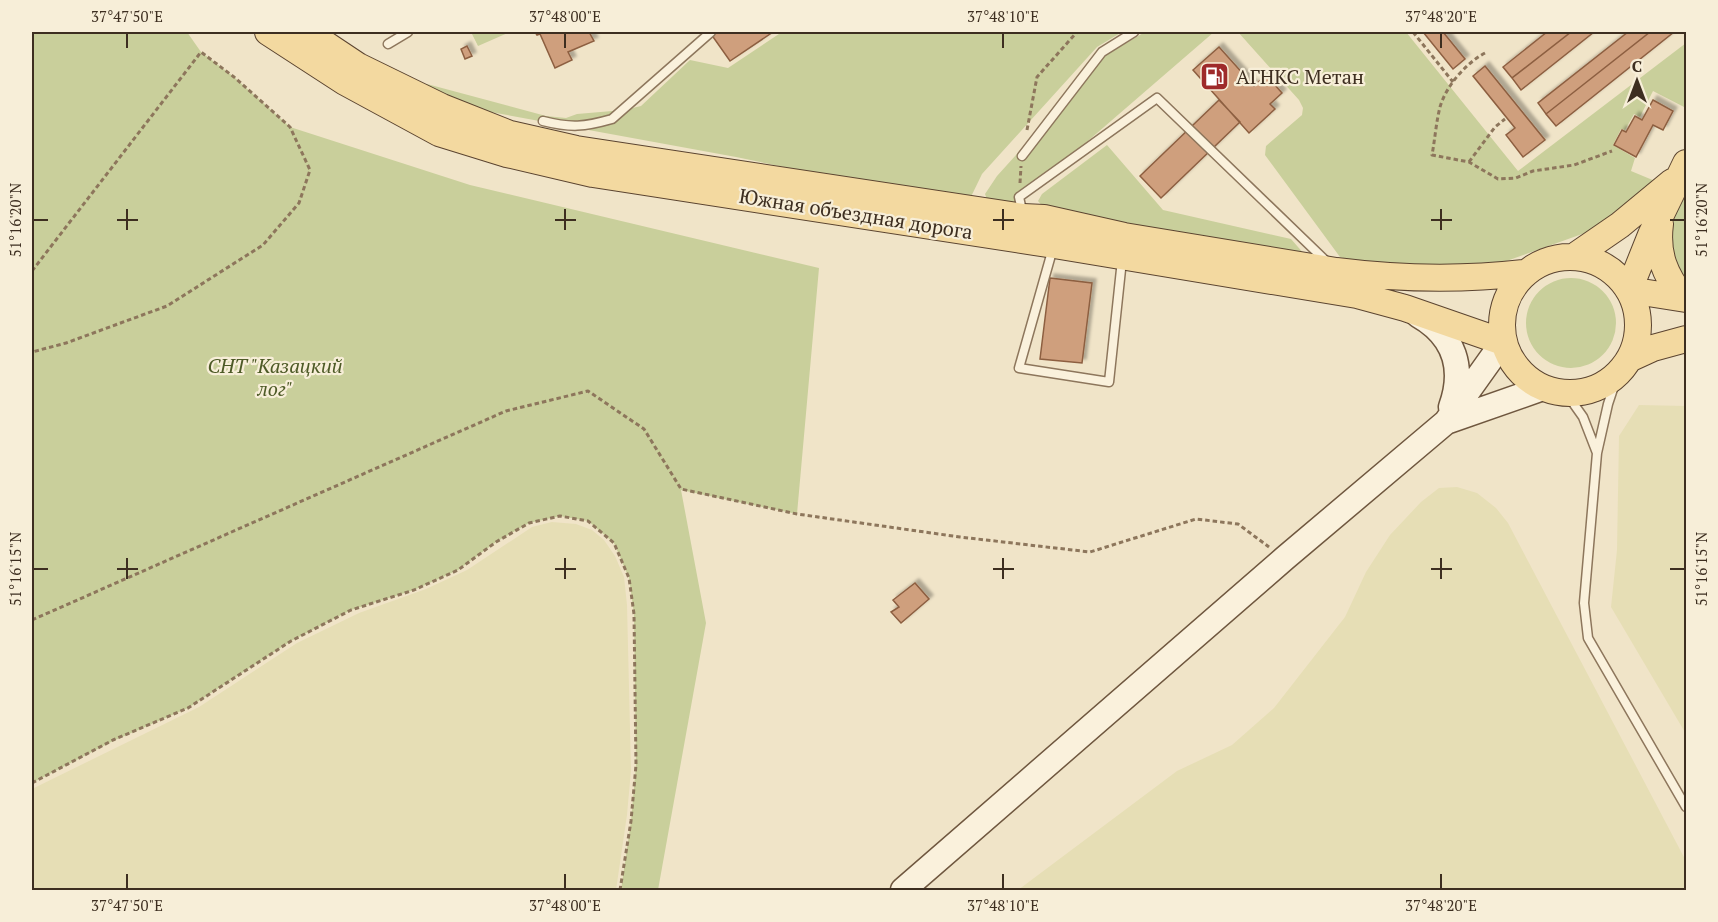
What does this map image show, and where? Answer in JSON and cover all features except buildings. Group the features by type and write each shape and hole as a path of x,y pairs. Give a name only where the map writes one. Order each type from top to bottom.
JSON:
{"main road":[{"name":"Южная объездная дорога","path":"268,32 345,82 439,133 507,154 593,174 1021,218 1044,218 1124,236 1370,275 1438,278 1490,277 1524,273"},
{"name":"Южная объездная дорога","path":"307,32 358,66 442,107 510,134 576,149 1021,218 1054,245 1357,295 1406,308 1503,342"},
{"path":"1575,256 1620,225 1682,171"},
{"path":"1629,290 1651,235 1682,171"},
{"path":"1682,171 1663,210 1659,246 1662,263 1669,280 1685,299"},
{"path":"1624,367 1638,337 1638,313 1629,290 1615,273 1597,262 1575,256 1557,257 1539,263 1524,273 1512,288 1504,305 1501,323 1503,342 1511,361 1525,377 1554,391 1594,389 1653,348 1686,339"},
{"path":"1629,290 1685,299"}],"street":[{"path":"1406,308 1433,323 1454,354 1459,375 1456,394 1446,422"},
{"path":"903,891 1285,558 1446,422 1503,342"},
{"path":"1446,422 1554,391"}],"lane":[{"path":"388,44 408,32"},
{"path":"543,121 567,127 592,125 612,119 711,32"},
{"path":"1022,156 1102,52 1134,32"},
{"path":"1021,218 1157,98 1336,271"},
{"path":"1054,245 1019,368 1109,381 1123,256"},
{"path":"1624,367 1608,404 1597,453 1584,603 1588,638 1686,807"},
{"path":"1554,391 1583,417 1597,453"}],"path":[{"path":"1021,218 1022,156 1037,77 1077,32"},
{"path":"1413,32 1453,82"},
{"path":"32,270 201,52 234,77 290,127 310,170 299,202 263,245 167,306 66,343 32,351"},
{"path":"1485,53 1475,59 1453,82 1440,105 1432,155 1468,162 1498,179 1516,178 1541,169 1574,165 1612,151"},
{"path":"1468,162 1495,127 1505,119"},
{"path":"32,620 506,411 588,391 644,429 681,489 797,514 960,537 1090,552 1196,519 1238,524 1285,558"},
{"path":"32,783 113,741 188,708 291,641 351,609 414,590 458,570 496,542 529,523 560,516 588,521 614,543 629,578 634,614 636,765 621,891"}],"shaded area":[{"path":"1639,405 1686,406 1686,734 1611,607 1617,550 1619,436"},
{"path":"1457,487 1477,493 1496,508 1508,523 1686,861 1686,890 1018,890 1177,771 1232,745 1274,708 1345,617 1366,572 1390,535 1421,502 1439,488"},
{"path":"552,522 576,524 592,530 604,540 615,556 624,577 627,605 631,770 616,890 32,890 32,789 199,707 297,643 359,613 426,589 467,570 532,527"}],"green space":[{"name":"СНТ \"Казацкий лог\"","path":"32,32 187,32 201,52 234,77 290,127 470,185 819,268 797,514 681,490 706,623 658,890 621,890 636,765 634,614 629,578 614,543 588,521 560,516 529,523 496,542 458,570 414,590 351,610 291,641 188,708 113,741 32,783"},
{"path":"471,32 510,32 478,46"},
{"path":"782,32 1122,32 1097,47 982,174 967,205 736,157 474,109 423,85 427,84 546,116 566,118 577,114 624,110 641,106 690,60 728,68"},
{"path":"1145,32 1214,32 1009,209 988,202 985,194 997,176 1106,55"},
{"path":"1238,32 1406,32 1518,171 1686,43 1686,108 1653,91 1640,117 1634,114 1625,130 1621,129 1613,145 1635,158 1631,171 1655,181 1599,228 1490,267 1365,265 1340,257 1265,155 1266,146 1302,115 1303,108 1299,100"},
{"path":"1107,145 1163,210 1291,239 1305,255 1046,210 1038,201 1042,194"},
{"path":"1686,194 1686,284 1670,268 1671,221"},
{"path":"1571,278 1588,282 1603,291 1612,306 1616,323 1612,340 1603,355 1588,364 1571,368 1554,364 1539,355 1530,340 1526,323 1530,306 1539,291 1554,282"}],"place":[{"name":"АГНКС Метан","path":"1215,77"}]}
